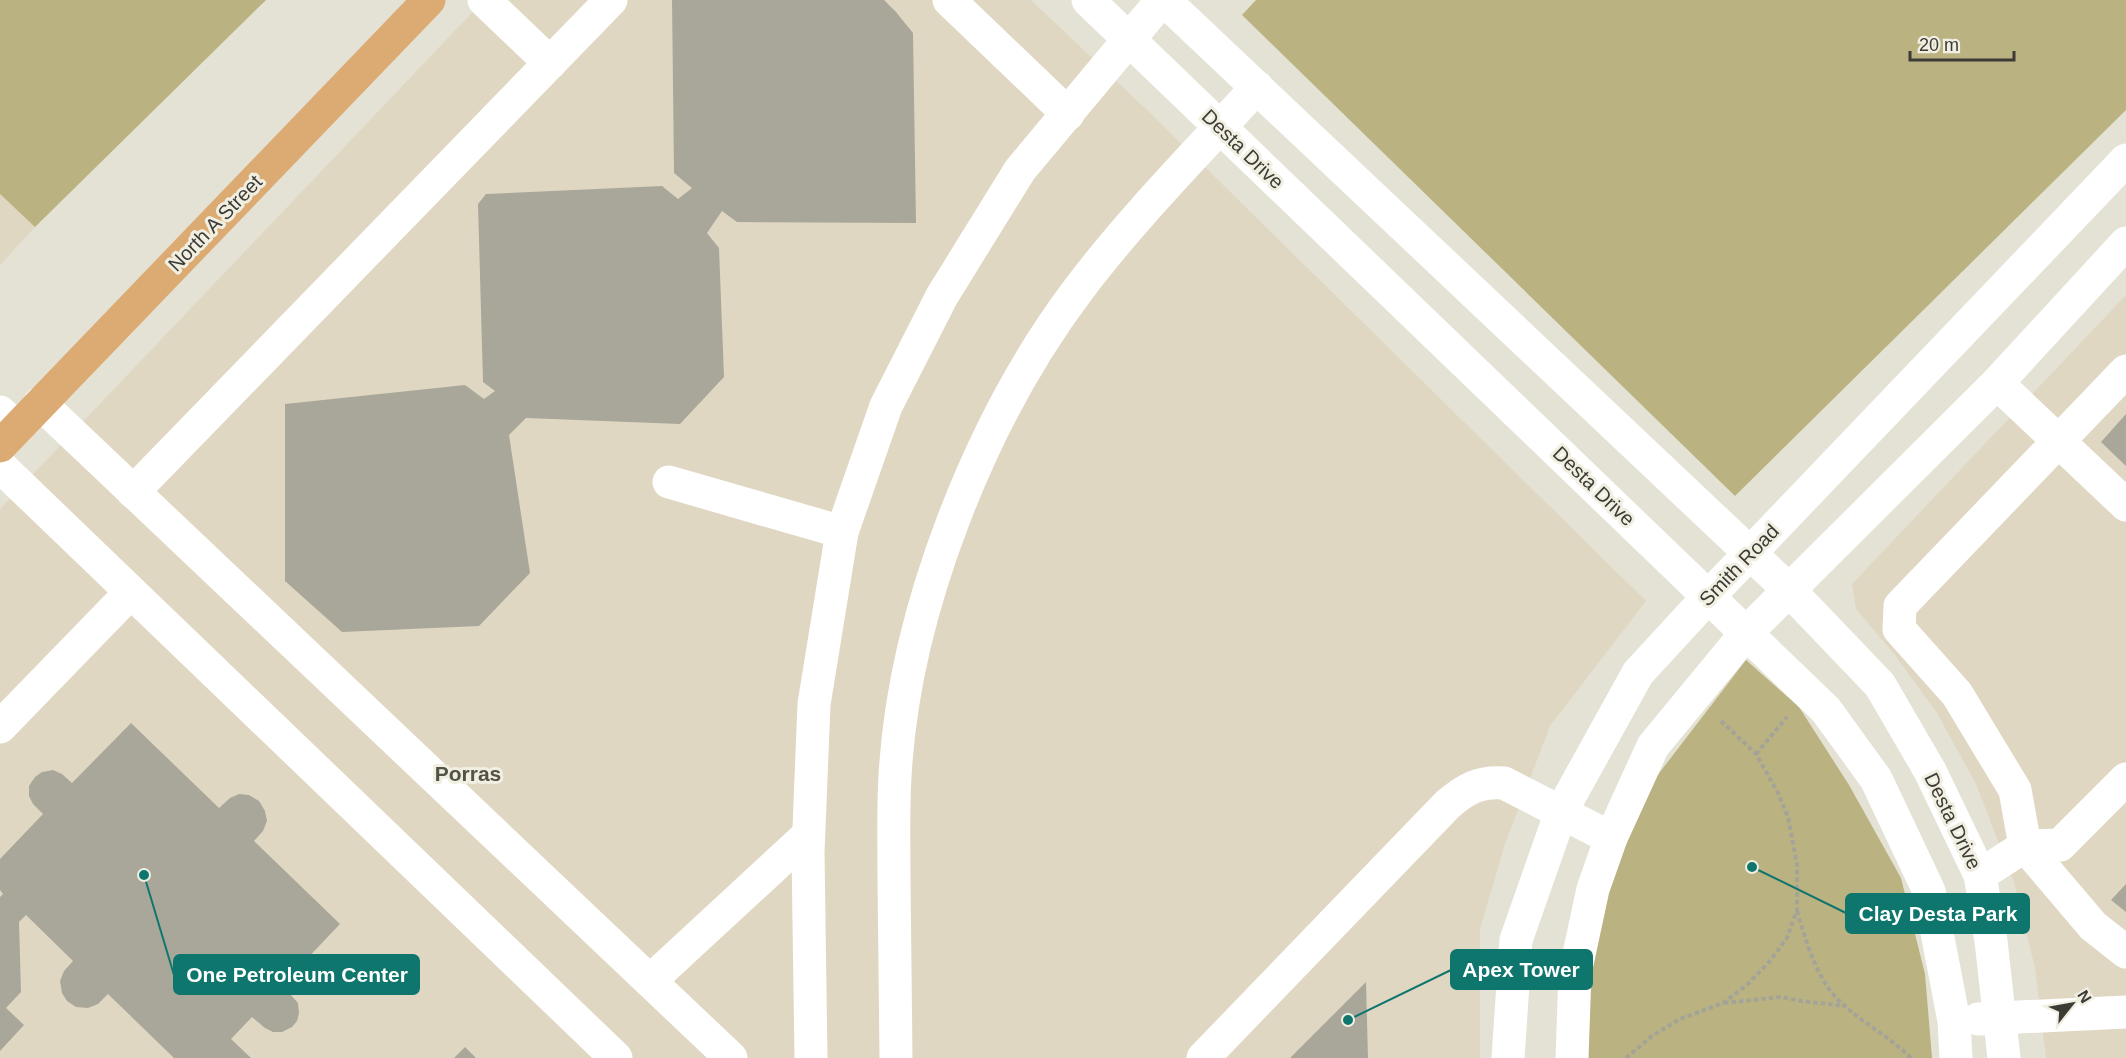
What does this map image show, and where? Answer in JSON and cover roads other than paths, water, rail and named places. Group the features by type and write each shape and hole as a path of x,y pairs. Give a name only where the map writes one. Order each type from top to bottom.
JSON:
{"main road":[{"name":"North A Street","path":"6,428 40,403 429,0"}],"street":[{"path":"484,0 550,63"},
{"path":"133,492 611,0"},
{"path":"949,0 1068,114"},
{"name":"Desta Drive","path":"1088,0 1826,710 1876,779 1929,891 1954,1021 1956,1058"},
{"path":"811,1058 808,835 814,704 842,532 886,406 942,296 1020,170 1163,0"},
{"name":"Desta Drive","path":"1163,0 1790,591 1880,685 1930,771 1980,876 1991,941 2004,1058"},
{"path":"896,1058 895,776 908,677 931,589 949,534 991,433 1032,356 1054,322 1109,251 1257,87"},
{"name":"Smith Road","path":"1508,1058 1516,940 1562,812 1638,673 2126,160"},
{"path":"1572,1058 1575,973 1593,889 1611,838 1653,746 1747,632 1997,383 2126,243"},
{"path":"2126,371 1900,606 1899,630 1957,694 2015,790 2025,846 2093,926 2126,952"},
{"path":"1997,383 2126,505"},
{"path":"40,403 731,1058"},
{"path":"0,466 616,1058"},
{"path":"669,482 842,532"},
{"path":"0,727 131,592"},
{"path":"1980,876 2025,846 2060,845 2126,779"},
{"path":"1203,1058 1464,790 1478,784 1504,783 1611,838"},
{"path":"650,981 808,835"},
{"path":"1954,1021 2000,1016 2126,1012"}],"place":[{"name":"Clay Desta Park","path":"1752,867"},
{"name":"One Petroleum Center","path":"144,875"},
{"name":"Apex Tower","path":"1348,1020"}],"district":[{"name":"Porras","path":"468,774"}]}
